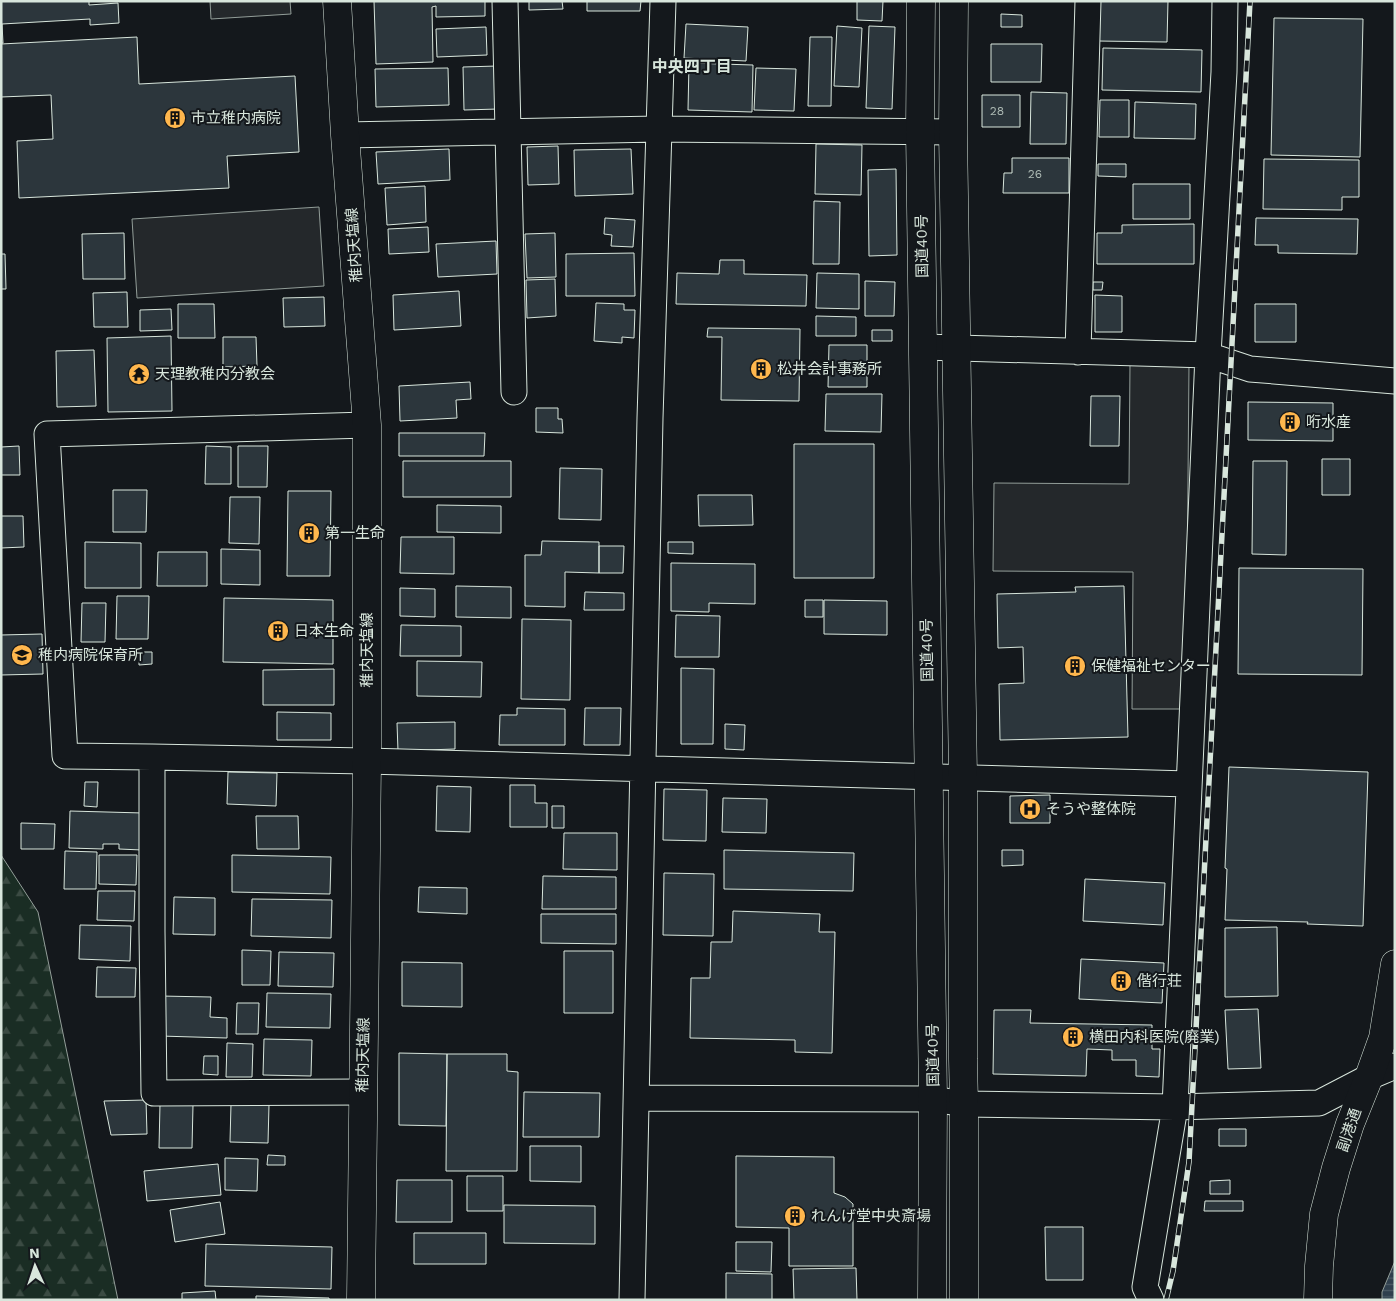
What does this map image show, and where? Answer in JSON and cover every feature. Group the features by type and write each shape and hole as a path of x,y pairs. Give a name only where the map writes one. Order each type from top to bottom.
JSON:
{"main road":[{"name":"稚内天塩線","path":"337,1 367,425 367,761 361,1300"},
{"name":"国道40号","path":"921,1 920,131 933,1099 932,1300"},
{"name":"国道40号","path":"954,1 956,347 963,777 964,1300"},
{"name":"副港通","path":"1318,1300 1324,1214 1350,1124 1383,1038 1395,964"}],"street":[{"path":"505,1 514,392"},
{"path":"632,1300 650,428 663,1"},
{"path":"1078,352 1088,1"},
{"path":"1151,1300 1145,1287 1175,1107 1208,355 1224,72 1225,1"},
{"path":"346,134 658,129 954,132"},
{"path":"923,347 1208,355 1250,370 1395,381"},
{"path":"367,425 46,434 65,756 367,761 1189,784"},
{"path":"152,757 154,1093 363,1092"},
{"path":"637,1098 933,1099 964,1104 1175,1107 1319,1103 1395,1066"}],"green space":[{"path":"1,855 38,912 118,1300 1,1300"}],"shaded area":[{"path":"210,1 290,1 291,14 211,19"},
{"path":"319,207 324,286 137,298 132,219"},
{"path":"1130,364 1189,365 1186,709 1132,709 1133,572 993,571 994,483 1129,484"}],"water":[{"path":"1395,1261 1395,1300 1382,1300 1382,1292"}],"building":[{"path":"1,1 89,1 89,5 118,3 119,23 90,25 90,19 2,24 3,43 1,43"},
{"path":"374,1 485,1 485,16 436,17 436,6 432,7 433,62 376,64"},
{"path":"529,1 562,1 563,9 529,10"},
{"path":"587,1 641,1 640,11 587,11"},
{"path":"857,1 883,1 882,21 857,20"},
{"path":"1099,1 1168,1 1167,42 1098,41"},
{"path":"1001,14 1022,15 1022,27 1001,27"},
{"path":"1274,18 1363,19 1360,157 1271,155"},
{"path":"686,24 748,27 746,61 684,58"},
{"path":"837,26 862,28 859,87 834,86"},
{"path":"869,26 895,27 892,109 866,108"},
{"path":"486,27 487,55 437,57 436,29"},
{"name":"市立稚内病院","path":"137,37 139,84 295,76 299,152 227,156 229,188 19,198 17,141 53,139 51,95 1,97 1,44"},
{"path":"810,37 832,37 831,106 808,106"},
{"path":"991,44 1042,44 1041,82 991,82"},
{"path":"1103,48 1202,50 1201,92 1102,90"},
{"path":"689,63 753,65 752,112 688,110"},
{"path":"497,66 498,109 464,110 463,67"},
{"path":"448,68 449,105 376,107 375,69"},
{"path":"756,68 796,69 794,111 754,110"},
{"path":"1031,92 1067,93 1066,144 1030,144"},
{"path":"982,95 1020,95 1020,127 982,127"},
{"path":"1100,100 1129,100 1129,137 1099,137"},
{"path":"1135,102 1196,104 1195,139 1134,138"},
{"path":"816,144 862,145 861,195 815,194"},
{"path":"558,146 559,184 528,185 527,147"},
{"path":"449,149 450,180 378,184 376,152"},
{"path":"631,149 633,194 575,196 574,150"},
{"path":"1012,158 1069,158 1069,193 1003,193 1004,173 1012,173"},
{"path":"1264,159 1359,160 1359,197 1342,197 1342,210 1263,209"},
{"path":"1098,164 1126,164 1126,177 1098,176"},
{"path":"896,169 897,255 869,256 868,170"},
{"path":"1133,184 1190,184 1190,219 1133,219"},
{"path":"425,186 426,222 387,225 385,188"},
{"path":"814,201 840,202 839,264 813,264"},
{"path":"605,218 635,220 633,247 611,246 612,235 604,234"},
{"path":"1256,218 1358,219 1357,254 1278,253 1278,245 1255,245"},
{"path":"1194,224 1194,264 1097,264 1097,233 1122,233 1122,225"},
{"path":"428,227 429,252 389,254 388,229"},
{"path":"124,233 125,279 83,279 82,234"},
{"path":"555,233 556,277 527,278 525,234"},
{"path":"496,241 497,274 438,277 436,244"},
{"path":"634,253 635,296 566,296 566,254"},
{"path":"1,254 5,254 6,289 1,289"},
{"path":"720,260 744,260 744,274 807,275 806,306 676,304 677,273 719,274"},
{"path":"817,273 859,274 859,309 816,308"},
{"path":"555,279 556,316 527,318 526,280"},
{"path":"865,281 895,282 894,316 865,316"},
{"path":"1093,282 1103,282 1102,290 1093,290"},
{"path":"459,291 461,326 394,330 393,295"},
{"path":"127,292 128,327 94,327 93,293"},
{"path":"1095,295 1122,296 1122,332 1095,332"},
{"path":"324,297 325,326 284,327 283,298"},
{"path":"596,303 624,304 624,310 635,310 634,338 622,337 622,343 594,341"},
{"path":"178,304 214,304 215,338 178,338"},
{"path":"1255,304 1296,304 1296,342 1255,342"},
{"path":"171,309 172,330 140,331 140,310"},
{"path":"816,316 856,317 856,336 816,336"},
{"name":"松井会計事務所","path":"708,328 800,329 799,401 721,400 722,337 707,337"},
{"path":"872,330 892,330 892,341 872,341"},
{"name":"天理教稚内分教会","path":"171,336 172,411 108,412 107,338"},
{"path":"223,337 256,337 257,366 223,367"},
{"path":"829,345 867,345 867,387 828,387"},
{"path":"94,350 96,406 57,407 56,351"},
{"path":"470,382 471,399 456,400 457,418 400,421 399,386"},
{"path":"826,394 882,394 881,432 825,431"},
{"path":"1091,396 1120,396 1119,446 1090,446"},
{"name":"哘水産","path":"1248,402 1333,403 1333,441 1248,440"},
{"path":"536,408 558,408 558,419 562,419 563,433 536,432"},
{"path":"399,433 485,433 484,456 399,456"},
{"path":"794,444 874,444 874,578 794,578"},
{"path":"19,446 20,475 1,475 1,447"},
{"path":"206,446 231,447 231,484 205,484"},
{"path":"238,446 268,446 267,487 238,487"},
{"path":"1322,459 1350,459 1350,495 1322,495"},
{"path":"403,461 511,461 511,497 403,497"},
{"path":"1253,461 1287,461 1286,555 1252,554"},
{"path":"560,468 602,469 601,520 559,519"},
{"path":"113,490 147,490 146,532 113,532"},
{"name":"第一生命","path":"288,491 331,491 330,576 287,576"},
{"path":"698,495 752,495 753,525 699,526"},
{"path":"230,497 260,497 259,544 229,543"},
{"path":"437,505 501,506 501,533 437,532"},
{"path":"1,516 23,516 24,547 1,548"},
{"path":"401,537 454,537 454,574 400,573"},
{"path":"542,541 599,542 599,573 565,572 565,607 525,606 525,555 541,555"},
{"path":"85,542 141,543 141,588 85,588"},
{"path":"668,542 693,542 693,554 668,553"},
{"path":"599,546 624,546 623,573 599,573"},
{"path":"221,549 260,550 260,585 221,584"},
{"path":"158,552 207,552 207,586 157,586"},
{"path":"671,563 755,564 755,604 709,603 709,612 671,611"},
{"path":"1239,568 1363,569 1362,675 1238,674"},
{"path":"456,586 511,587 511,618 456,617"},
{"name":"保健福祉センター","path":"1124,586 1128,737 1000,740 999,684 1024,683 1023,647 998,648 997,594 1076,592 1075,587"},
{"path":"400,588 435,589 435,617 400,616"},
{"path":"585,592 624,593 624,610 584,610"},
{"path":"117,596 149,596 148,639 116,639"},
{"name":"日本生命","path":"224,598 333,600 333,664 223,662"},
{"path":"805,600 823,600 823,617 805,617"},
{"path":"824,600 887,601 887,635 824,634"},
{"path":"82,603 106,603 105,642 81,642"},
{"path":"676,615 720,616 719,657 675,657"},
{"path":"522,619 571,620 570,700 521,699"},
{"path":"401,625 461,626 461,656 400,656"},
{"path":"42,634 43,674 1,675 1,635"},
{"path":"139,652 152,652 152,664 139,665"},
{"path":"417,661 482,662 481,697 417,696"},
{"path":"681,668 714,669 713,744 681,744"},
{"path":"334,669 334,705 263,705 263,670"},
{"path":"517,708 565,709 565,745 499,745 500,715 517,715"},
{"path":"585,708 621,708 620,745 584,745"},
{"path":"277,712 331,713 331,740 277,740"},
{"path":"455,722 455,749 398,751 397,723"},
{"path":"725,724 745,725 744,750 725,749"},
{"path":"1229,767 1368,772 1363,926 1307,924 1308,922 1225,920"},
{"path":"228,772 277,773 276,806 227,804"},
{"path":"85,782 98,782 97,807 84,806"},
{"path":"510,785 535,785 535,803 547,803 547,827 510,827"},
{"path":"437,786 471,787 470,832 436,831"},
{"path":"664,789 707,790 706,841 663,840"},
{"name":"そうや整体院","path":"1050,795 1050,823 1010,823 1010,796"},
{"path":"723,798 767,799 766,833 722,832"},
{"path":"552,806 564,806 564,828 552,828"},
{"path":"70,811 143,813 142,850 119,849 119,844 103,844 103,849 69,848"},
{"path":"256,816 298,816 299,849 257,849"},
{"path":"21,823 55,824 54,849 21,849"},
{"path":"564,833 617,833 617,870 563,869"},
{"path":"724,850 854,853 853,891 724,889"},
{"path":"1002,850 1023,850 1023,865 1002,866"},
{"path":"65,851 97,852 96,889 64,889"},
{"path":"99,855 137,855 136,885 99,884"},
{"path":"232,855 331,857 330,894 232,892"},
{"path":"664,873 714,874 713,936 663,935"},
{"path":"543,876 616,877 616,909 542,909"},
{"path":"1085,879 1165,883 1163,925 1083,921"},
{"path":"419,887 467,888 467,914 418,912"},
{"path":"98,891 135,891 134,921 97,920"},
{"path":"174,897 215,898 215,935 173,934"},
{"path":"252,899 332,900 331,938 251,936"},
{"path":"733,911 820,914 819,932 835,932 832,1053 795,1052 795,1040 690,1038 691,978 710,978 711,942 732,942"},
{"path":"541,914 616,914 616,944 541,943"},
{"path":"80,925 131,926 130,961 79,959"},
{"path":"1277,927 1278,996 1225,997 1225,928"},
{"path":"242,950 271,951 270,985 242,985"},
{"path":"564,951 613,951 613,1013 564,1013"},
{"path":"279,952 334,953 333,987 278,986"},
{"name":"偕行荘","path":"1081,959 1164,963 1162,1003 1079,999"},
{"path":"402,962 462,963 462,1007 402,1006"},
{"path":"97,967 136,968 135,997 96,997"},
{"path":"267,993 331,994 330,1028 266,1027"},
{"path":"160,996 211,997 210,1017 227,1018 227,1038 160,1036"},
{"path":"237,1003 259,1003 258,1034 236,1034"},
{"path":"1258,1009 1261,1068 1228,1069 1225,1010"},
{"name":"横田内科医院(廃業)","path":"994,1010 1031,1010 1030,1023 1152,1025 1152,1049 1160,1049 1159,1077 1136,1076 1136,1060 1112,1060 1112,1050 1087,1049 1086,1076 993,1074"},
{"path":"264,1039 312,1040 311,1076 263,1075"},
{"path":"227,1043 253,1044 252,1077 226,1077"},
{"path":"399,1053 447,1054 446,1126 399,1125"},
{"path":"447,1054 507,1054 507,1071 518,1072 517,1171 446,1171"},
{"path":"204,1056 218,1056 218,1075 203,1074"},
{"path":"524,1092 600,1093 599,1137 523,1137"},
{"path":"146,1100 147,1134 111,1135 104,1101"},
{"path":"160,1104 193,1105 192,1148 159,1148"},
{"path":"231,1104 269,1105 268,1143 230,1142"},
{"path":"1219,1129 1246,1129 1246,1146 1219,1146"},
{"path":"530,1146 581,1146 581,1182 530,1181"},
{"path":"268,1155 285,1156 285,1165 267,1165"},
{"name":"れんげ堂中央斎場","path":"736,1156 834,1157 834,1193 845,1197 853,1204 853,1266 789,1266 789,1228 736,1227"},
{"path":"225,1158 258,1159 257,1191 225,1190"},
{"path":"218,1164 221,1195 147,1201 144,1171"},
{"path":"467,1176 503,1176 503,1211 467,1211"},
{"path":"397,1180 452,1180 452,1222 396,1222"},
{"path":"1230,1180 1230,1194 1210,1194 1210,1181"},
{"path":"1205,1201 1243,1201 1243,1211 1204,1211"},
{"path":"220,1202 225,1234 175,1242 170,1210"},
{"path":"504,1205 595,1206 595,1244 504,1243"},
{"path":"1045,1227 1083,1227 1083,1280 1046,1280"},
{"path":"414,1233 486,1233 486,1264 414,1264"},
{"path":"736,1242 772,1242 771,1272 736,1271"},
{"path":"206,1244 332,1247 331,1289 205,1286"},
{"path":"856,1268 857,1300 794,1300 793,1269"},
{"path":"726,1273 772,1274 772,1300 726,1300"},
{"path":"215,1291 216,1300 182,1300 182,1293"},
{"path":"256,1296 329,1298 329,1300 256,1300"}],"railway":[{"path":"1166,1300 1173,1271 1189,1162 1250,1"}],"place":[{"name":"市立稚内病院","path":"175,118"},
{"name":"松井会計事務所","path":"761,369"},
{"name":"天理教稚内分教会","path":"139,374"},
{"name":"哘水産","path":"1290,422"},
{"name":"第一生命","path":"309,533"},
{"name":"日本生命","path":"278,631"},
{"name":"稚内病院保育所","path":"22,655"},
{"name":"保健福祉センター","path":"1075,666"},
{"name":"そうや整体院","path":"1030,809"},
{"name":"偕行荘","path":"1121,981"},
{"name":"横田内科医院(廃業)","path":"1073,1037"},
{"name":"れんげ堂中央斎場","path":"795,1216"}],"district":[{"name":"中央四丁目","path":"692,66"}]}
